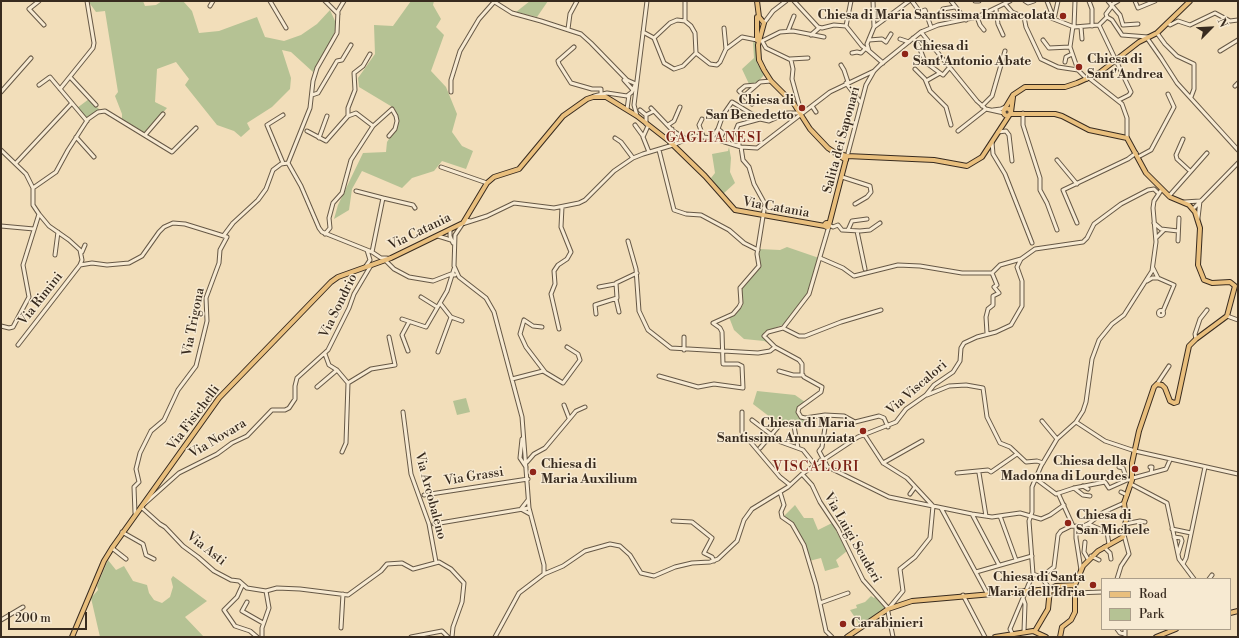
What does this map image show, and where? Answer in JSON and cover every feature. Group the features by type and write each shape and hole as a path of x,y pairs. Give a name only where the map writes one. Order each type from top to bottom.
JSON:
{"main road":[{"path":"757,1 760,63 771,81 799,113 810,129 834,153 847,156 934,160 966,166 982,157 1002,127 1014,93 1029,86 1065,87 1088,79 1157,32 1168,23 1186,2"},
{"path":"757,8 759,19 764,23 759,42"},
{"path":"1008,110 1014,93"},
{"path":"487,183 494,177 519,169 563,116 594,97 601,95"},
{"name":"Via Catania","path":"601,95 612,99 626,108 673,146 702,172 735,210 817,225 827,225"},
{"path":"1008,110 1021,113 1055,114 1062,116 1088,130 1127,138 1146,173 1162,189 1193,209 1198,218 1200,233 1198,265 1201,275 1208,282 1230,282 1235,286 1227,316 1191,344 1188,351 1178,402 1174,403 1170,401 1165,388 1157,384 1154,387 1139,432 1132,463 1131,480 1124,503 1125,524 1123,534 1121,539 1104,547 1089,558 1081,567 1075,585 1075,612 1071,620 1062,626 1060,637"},
{"path":"828,148 847,156"},
{"name":"Salita dei Saponari","path":"827,225 832,215 847,156"},
{"name":"Via Catania","path":"385,260 469,221 487,183"},
{"name":"Via Fisichelli","path":"72,637 104,561 135,513 141,507 219,398 332,282 338,278 385,260"},
{"path":"1050,589 1056,586 1075,585"},
{"path":"847,637 888,610 912,601 1026,590 1050,589 1075,594"},
{"path":"1037,634 1048,609 1050,589"},
{"path":"1156,637 1174,630"},
{"path":"995,637 1024,631 1046,637"}],"street":[{"path":"39,1 29,9 44,25"},
{"path":"60,89 94,45 87,1"},
{"path":"210,6 213,1"},
{"path":"270,1 286,28"},
{"path":"325,1 338,14"},
{"path":"288,163 310,108 313,81 317,68 337,34 338,14 344,1"},
{"path":"568,29 570,14 577,1"},
{"path":"637,116 634,108 636,84 647,1"},
{"path":"684,21 685,1"},
{"path":"764,23 773,11 786,1"},
{"path":"794,1 819,28"},
{"path":"846,26 851,1"},
{"path":"869,50 867,44 874,27 873,1"},
{"path":"874,27 910,1 920,12 924,10 931,27"},
{"path":"951,1 966,20"},
{"path":"453,239 460,226 514,203 551,208 579,203 585,200 614,171 633,158 673,146 694,136 703,136 752,148 761,146 799,113 847,83 874,71 921,32 931,27 977,17 1010,1"},
{"path":"1025,1 1028,3 1034,1"},
{"path":"1047,1 1054,17"},
{"path":"1054,17 1058,1"},
{"path":"1075,1 1070,47 1078,70 1118,100 1125,111 1127,138"},
{"path":"1089,1 1092,9 1092,26"},
{"path":"1108,1 1120,15 1123,25"},
{"path":"1006,4 1012,12 1024,17 1054,17 1073,27 1081,27 1099,24 1107,17 1106,14 1118,1"},
{"path":"1135,1 1138,8 1155,1"},
{"path":"450,92 451,80 460,51 479,19 493,2 512,13 568,29 588,39 634,90"},
{"path":"942,9 955,7"},
{"path":"996,9 998,24 1002,35"},
{"path":"1168,23 1170,25 1178,21 1190,25 1216,13 1230,21 1238,20"},
{"path":"788,31 794,16"},
{"path":"977,17 984,30"},
{"path":"1024,17 1026,27 1041,59 1058,67 1078,70"},
{"path":"1107,17 1117,26 1122,35 1147,38 1177,83 1238,150"},
{"path":"757,19 759,26 762,28"},
{"path":"654,38 670,23 676,20 684,21 691,26 695,33 696,53 710,64 715,65 720,62 726,49 742,36 759,42 766,48 790,59 808,58"},
{"path":"1099,24 1131,92 1129,95 1118,100"},
{"path":"1117,26 1138,24"},
{"path":"811,35 819,28 834,25 846,26 865,49 869,50 883,62"},
{"path":"1081,27 1082,39"},
{"path":"724,28 726,49"},
{"path":"759,42 780,32 788,31 824,37"},
{"path":"643,32 654,38 664,63 670,68 680,68 696,53"},
{"path":"921,32 949,68 982,106 991,110 1008,110"},
{"path":"1157,32 1165,44 1177,56 1194,64 1194,89 1191,97"},
{"path":"869,40 882,39 886,42 891,34"},
{"path":"913,38 918,44 925,62 940,73"},
{"path":"900,39 909,42"},
{"path":"1043,40 1049,48 1070,47"},
{"path":"1220,51 1238,40"},
{"path":"312,95 318,93 337,61 342,60 351,45"},
{"path":"574,47 558,61 574,85 592,90 601,89 601,95 623,97 629,95 634,90 636,84"},
{"path":"852,54 857,52 861,53 865,49"},
{"path":"982,106 992,96 1005,51"},
{"path":"348,116 348,108 355,90 354,73 363,66 370,54"},
{"path":"1065,62 1066,57 1072,54"},
{"path":"1,92 31,58"},
{"path":"790,59 793,67 792,79 800,108 799,113"},
{"path":"888,59 891,62"},
{"path":"841,65 844,70 847,83 861,103"},
{"path":"915,68 926,81 930,91 946,107 951,125"},
{"path":"926,81 940,73 943,75 949,68"},
{"name":"Salita dei Saponari","path":"847,156 866,85 874,71"},
{"path":"619,74 636,84"},
{"path":"744,96 760,82 766,74"},
{"path":"40,85 50,77 87,121"},
{"path":"70,77 96,105"},
{"path":"760,82 771,81"},
{"path":"1235,86 1238,83"},
{"path":"752,104 739,92 745,86 756,85"},
{"path":"1077,223 1063,190 1150,150 1174,107 1168,94"},
{"path":"626,108 629,95"},
{"path":"812,99 816,112"},
{"path":"626,108 635,100"},
{"path":"854,103 858,100"},
{"path":"712,138 718,128 722,115 732,102 760,119 769,121 787,113 799,113"},
{"path":"16,164 72,104"},
{"path":"668,125 674,121 680,107"},
{"path":"325,234 330,228 330,211 333,202 342,193 351,160 373,126 393,109 397,121 395,128 389,136"},
{"path":"646,115 652,109 672,129 686,139"},
{"path":"958,131 986,109"},
{"path":"640,110 646,115 647,125 643,136"},
{"path":"33,188 56,172 87,121 94,115 104,111 172,152 196,128"},
{"path":"308,131 326,141 348,116 354,113 359,113 373,126"},
{"path":"1021,113 1023,125 1040,178 1040,190 1047,203 1057,230"},
{"path":"145,135 163,114"},
{"path":"283,115 267,125 283,163 288,163"},
{"path":"319,138 327,116"},
{"path":"702,119 699,125 703,136"},
{"path":"659,376 698,387 714,384 743,388 743,368 738,364 723,364 722,332 714,323 733,314 741,305 740,288 759,266 758,250 765,204 754,184 749,167 743,160 736,127 760,119"},
{"path":"635,125 643,136 643,140 649,152"},
{"path":"718,128 723,133 719,140"},
{"path":"672,129 674,140 680,142"},
{"path":"998,132 1006,131 1009,135 1012,161"},
{"path":"76,137 94,157"},
{"path":"615,138 621,142 633,158"},
{"path":"1183,139 1176,155 1177,159 1190,171"},
{"path":"992,142 993,154 1006,174 1032,243"},
{"path":"1,150 31,180 33,188 33,205 39,214 49,226 82,252"},
{"path":"659,150 674,210 686,214 701,215 729,230 744,243 758,250"},
{"path":"1163,310 1174,285 1158,278 1154,274 1153,266 1156,238 1154,201 1157,193 1190,171 1207,152"},
{"path":"1057,160 1077,184"},
{"name":"Via Trigona","path":"135,513 134,487 139,480 136,469 140,453 152,431 164,420 178,390 196,366 207,321 206,298 219,263 220,250 233,223 258,200 266,189 273,170 283,163"},
{"path":"288,163 302,186 318,228 325,234 367,250 381,258 391,258"},
{"path":"1193,209 1238,163"},
{"path":"441,167 487,183"},
{"path":"842,177 870,186 871,190 867,196 855,204"},
{"path":"820,258 843,268 854,276 898,265 962,273 992,273 1000,265 1020,259 1029,252 1039,248 1083,242 1087,238 1094,224 1121,204 1148,190 1154,189 1157,193"},
{"path":"1157,193 1162,189"},
{"path":"356,191 413,205 415,208"},
{"path":"376,264 377,260 373,253 383,198"},
{"path":"1181,202 1200,201"},
{"path":"1198,218 1200,201"},
{"path":"559,329 551,294 554,284 554,271 558,265 568,258 571,252 561,227 562,207"},
{"path":"1,326 6,328 13,327 29,297 23,265 39,214"},
{"path":"1178,241 1179,218"},
{"path":"848,230 851,222 866,219"},
{"path":"1154,221 1159,228 1178,231"},
{"path":"784,328 810,292 827,233 827,225 833,227 838,226 842,230 857,231 870,230 880,223"},
{"path":"85,245 82,252 80,265 92,262 107,265 129,263 142,256 164,227 173,224 185,224 226,236"},
{"path":"1,226 34,229"},
{"path":"402,319 426,326 447,291 454,274 454,249 450,230"},
{"path":"1156,238 1164,230"},
{"path":"857,231 865,269"},
{"path":"55,255 58,232"},
{"path":"438,236 453,239"},
{"path":"628,241 637,274 638,309 647,328 671,348 684,350 722,350 758,353 770,351 775,347"},
{"path":"367,250 376,264"},
{"name":"Via Sondrio","path":"325,354 334,341 357,288 368,267 370,256"},
{"name":"Via Viscalori","path":"714,561 729,550 737,541 744,520 752,509 790,485 824,458 864,434 888,426 899,420 911,406 926,395 934,385 955,370 960,360 962,345 973,338 1011,325 1021,310 1022,281 1017,267 1020,259"},
{"path":"385,260 399,273 427,281 433,281 454,274 486,298 492,308 522,417 528,479 529,508 544,565 544,574"},
{"name":"Via Rimini","path":"18,345 80,265"},
{"path":"454,266 459,277"},
{"path":"1012,633 1010,629 1033,574 1031,492 1043,463 1057,439 1076,422 1085,405 1092,359 1099,340 1112,324 1124,315 1145,282 1153,266"},
{"path":"987,334 986,317 988,309 993,305 992,296 999,293 994,287 997,285 992,273"},
{"path":"599,287 615,284 637,274"},
{"path":"1145,282 1152,278 1158,278"},
{"path":"615,284 619,312"},
{"path":"421,297 437,307"},
{"path":"596,314 594,305 616,299"},
{"path":"440,302 451,317 462,322"},
{"path":"802,375 802,364 799,360 775,347 765,338 767,332 784,328 800,336 805,336 841,322 881,310"},
{"path":"1196,339 1195,334 1200,319 1207,310"},
{"path":"1227,316 1238,320"},
{"path":"438,352 451,317"},
{"path":"542,327 533,326 524,320 520,334 526,347 545,372 563,382 580,360 578,354 567,348"},
{"path":"408,322 402,335 408,351"},
{"path":"348,383 371,369 395,365 389,337"},
{"path":"684,337 684,350"},
{"path":"325,354 329,365 337,370 348,383 346,443 342,452"},
{"name":"Via Novara","path":"141,507 180,473 217,454 230,444 245,438 272,410 287,409 294,401 295,386 298,376 325,354"},
{"path":"1157,384 1169,366"},
{"path":"317,387 337,370"},
{"path":"779,371 793,375 802,375 818,383 822,388 799,408 798,414 802,418 824,415 844,416 855,422 879,416 885,420 888,426"},
{"path":"512,379 545,372"},
{"path":"926,395 954,386 981,387 984,390 987,417 1000,443 1010,447 1026,462 1037,461 1043,463"},
{"path":"564,405 569,418"},
{"path":"526,462 534,454 545,448 569,418 579,409 585,407"},
{"name":"Via Arcobaleno","path":"403,412 411,474 429,524 436,562"},
{"path":"742,412 742,432 780,477 790,485"},
{"path":"752,420 782,442 803,450 815,465"},
{"path":"826,421 822,447 819,451 828,467"},
{"path":"1042,421 1057,439"},
{"path":"1076,422 1105,441 1135,451 1238,474"},
{"path":"794,426 798,448"},
{"path":"760,448 778,427"},
{"path":"864,434 869,444 883,463 907,478 933,506 930,538 915,557 900,568 903,591 895,598 888,610 893,637"},
{"path":"523,439 520,458 527,471"},
{"path":"883,463 922,441"},
{"path":"957,473 988,470 991,472 1017,454"},
{"path":"1036,479 1054,494 1074,488 1105,482 1109,488 1166,469 1170,460"},
{"path":"820,461 828,467 889,497 972,514 1000,516 1016,512 1042,519 1064,505"},
{"path":"1150,466 1152,467 1151,473"},
{"path":"1119,467 1123,468 1131,480 1141,488 1167,503 1178,554 1193,578"},
{"path":"1183,564 1205,467"},
{"path":"527,471 521,480 528,487"},
{"path":"979,473 986,516"},
{"name":"Via Luigi Scuderi","path":"802,474 812,485 820,502 838,529 862,580 888,610"},
{"name":"Via Grassi","path":"424,495 528,479"},
{"path":"1083,486 1088,489"},
{"path":"910,494 915,487"},
{"path":"1074,488 1090,496"},
{"path":"780,492 784,505 781,512 782,517 792,524 804,545 826,631 832,637"},
{"path":"1121,492 1126,495"},
{"path":"1058,493 1075,526 1081,567"},
{"path":"521,509 529,498"},
{"path":"1041,577 1054,567 1059,534 1075,526 1088,524 1104,512 1124,503"},
{"name":"Via Asti","path":"141,507 160,524 165,526 183,546 198,557 214,572 231,580 239,581 242,586 248,589 266,592"},
{"path":"434,524 529,508"},
{"path":"941,508 987,593"},
{"path":"521,509 530,514"},
{"path":"972,514 999,565"},
{"path":"1050,515 1052,520"},
{"path":"1000,516 1016,560"},
{"path":"495,637 519,593 544,574 562,566 582,552 610,544 623,548 630,555 638,571 643,574 657,575 675,567 714,561 712,557 704,553 712,538 692,522 672,521"},
{"path":"1125,524 1140,521 1145,522"},
{"path":"1088,524 1107,532 1109,544"},
{"path":"1172,529 1191,533"},
{"path":"122,532 143,544 146,555 154,559"},
{"path":"1117,578 1121,566 1129,554 1123,534"},
{"path":"1174,537 1181,538 1182,541 1178,554"},
{"path":"1085,542 1084,552 1089,558 1099,560"},
{"path":"1104,547 1110,553 1111,559"},
{"path":"112,548 126,559"},
{"path":"976,572 1032,556"},
{"path":"262,637 263,624 269,608 265,595 266,592 277,588 300,589 348,595 387,564 402,564 413,568 436,562 447,566 464,582 462,602 453,627 452,637"},
{"path":"1033,574 1041,577 1050,589"},
{"path":"242,586 237,597 224,610 235,626 250,631 257,637"},
{"path":"1075,594 1101,592"},
{"path":"820,603 848,593"},
{"path":"341,628 343,594"},
{"path":"963,595 985,637"},
{"path":"1024,598 1024,631"},
{"path":"247,602 242,611 263,624"},
{"path":"1,620 23,607"},
{"path":"411,637 442,631 448,637"}],"green space":[{"path":"88,1 143,1 145,6 156,5 162,1 183,1 192,11 199,33 219,31 257,17 265,37 284,41 301,35 317,24 330,10 335,21 335,31 327,50 313,72 291,52 282,50 291,78 290,89 272,107 247,123 250,129 241,137 234,131 217,125 185,85 189,79 176,62 157,69 155,102 167,108 145,133 122,119 122,114 115,96 118,92 105,11 96,12"},
{"path":"411,1 434,1 433,5 441,19 436,27 444,35 431,71 446,87 457,114 452,132 462,146 473,151 466,169 442,161 434,171 412,178 402,188 362,171 352,189 349,210 334,219 338,205 363,153 386,152 387,142 393,133 397,116 394,108 359,87 358,78 375,54 374,25 393,26"},
{"path":"530,1 548,1 537,17 516,12"},
{"path":"753,41 756,44 757,63 764,75 758,82 749,84 742,69 754,58"},
{"path":"89,99 100,110 87,119 77,108"},
{"path":"729,147 731,158 730,172 735,183 723,194 711,178 715,173 712,154 728,151"},
{"path":"787,247 819,258 810,290 785,324 764,332 764,337 768,343 764,341 744,339 734,330 729,317 743,305 741,290 759,268 759,249 780,250"},
{"path":"757,391 795,395 805,402 801,404 797,415 803,420 812,418 813,423 810,421 783,427 753,404"},
{"path":"466,398 470,412 457,415 453,401"},
{"path":"795,505 804,518 813,518 818,530 832,523 847,551 836,560 839,567 825,571 821,558 809,561 793,524 783,517"},
{"path":"108,560 116,570 124,566 133,581 147,585 149,593 154,600 162,603 170,597 173,587 171,579 173,576 207,601 185,617 204,637 100,637 91,598 98,590 97,586"},
{"path":"871,596 874,598 875,597 885,608 860,625 850,610 857,608 856,605 865,602"}],"place":[{"name":"Chiesa di Maria Santissima Immacolata","path":"1063,16"},
{"name":"Chiesa di Sant'Antonio Abate","path":"905,54"},
{"name":"Chiesa di Sant'Andrea","path":"1079,67"},
{"name":"Chiesa di San Benedetto","path":"802,108"},
{"name":"Chiesa di Maria Santissima Annunziata","path":"863,431"},
{"name":"Chiesa della Madonna di Lourdes","path":"1135,469"},
{"name":"Chiesa di Maria Auxilium","path":"533,472"},
{"name":"Chiesa di San Michele","path":"1068,523"},
{"name":"Chiesa di Santa Maria dell'Idria","path":"1093,585"},
{"name":"Carabinieri","path":"843,624"}],"district":[{"name":"GAGLIANESI","path":"714,139"},
{"name":"VISCALORI","path":"816,468"}]}
